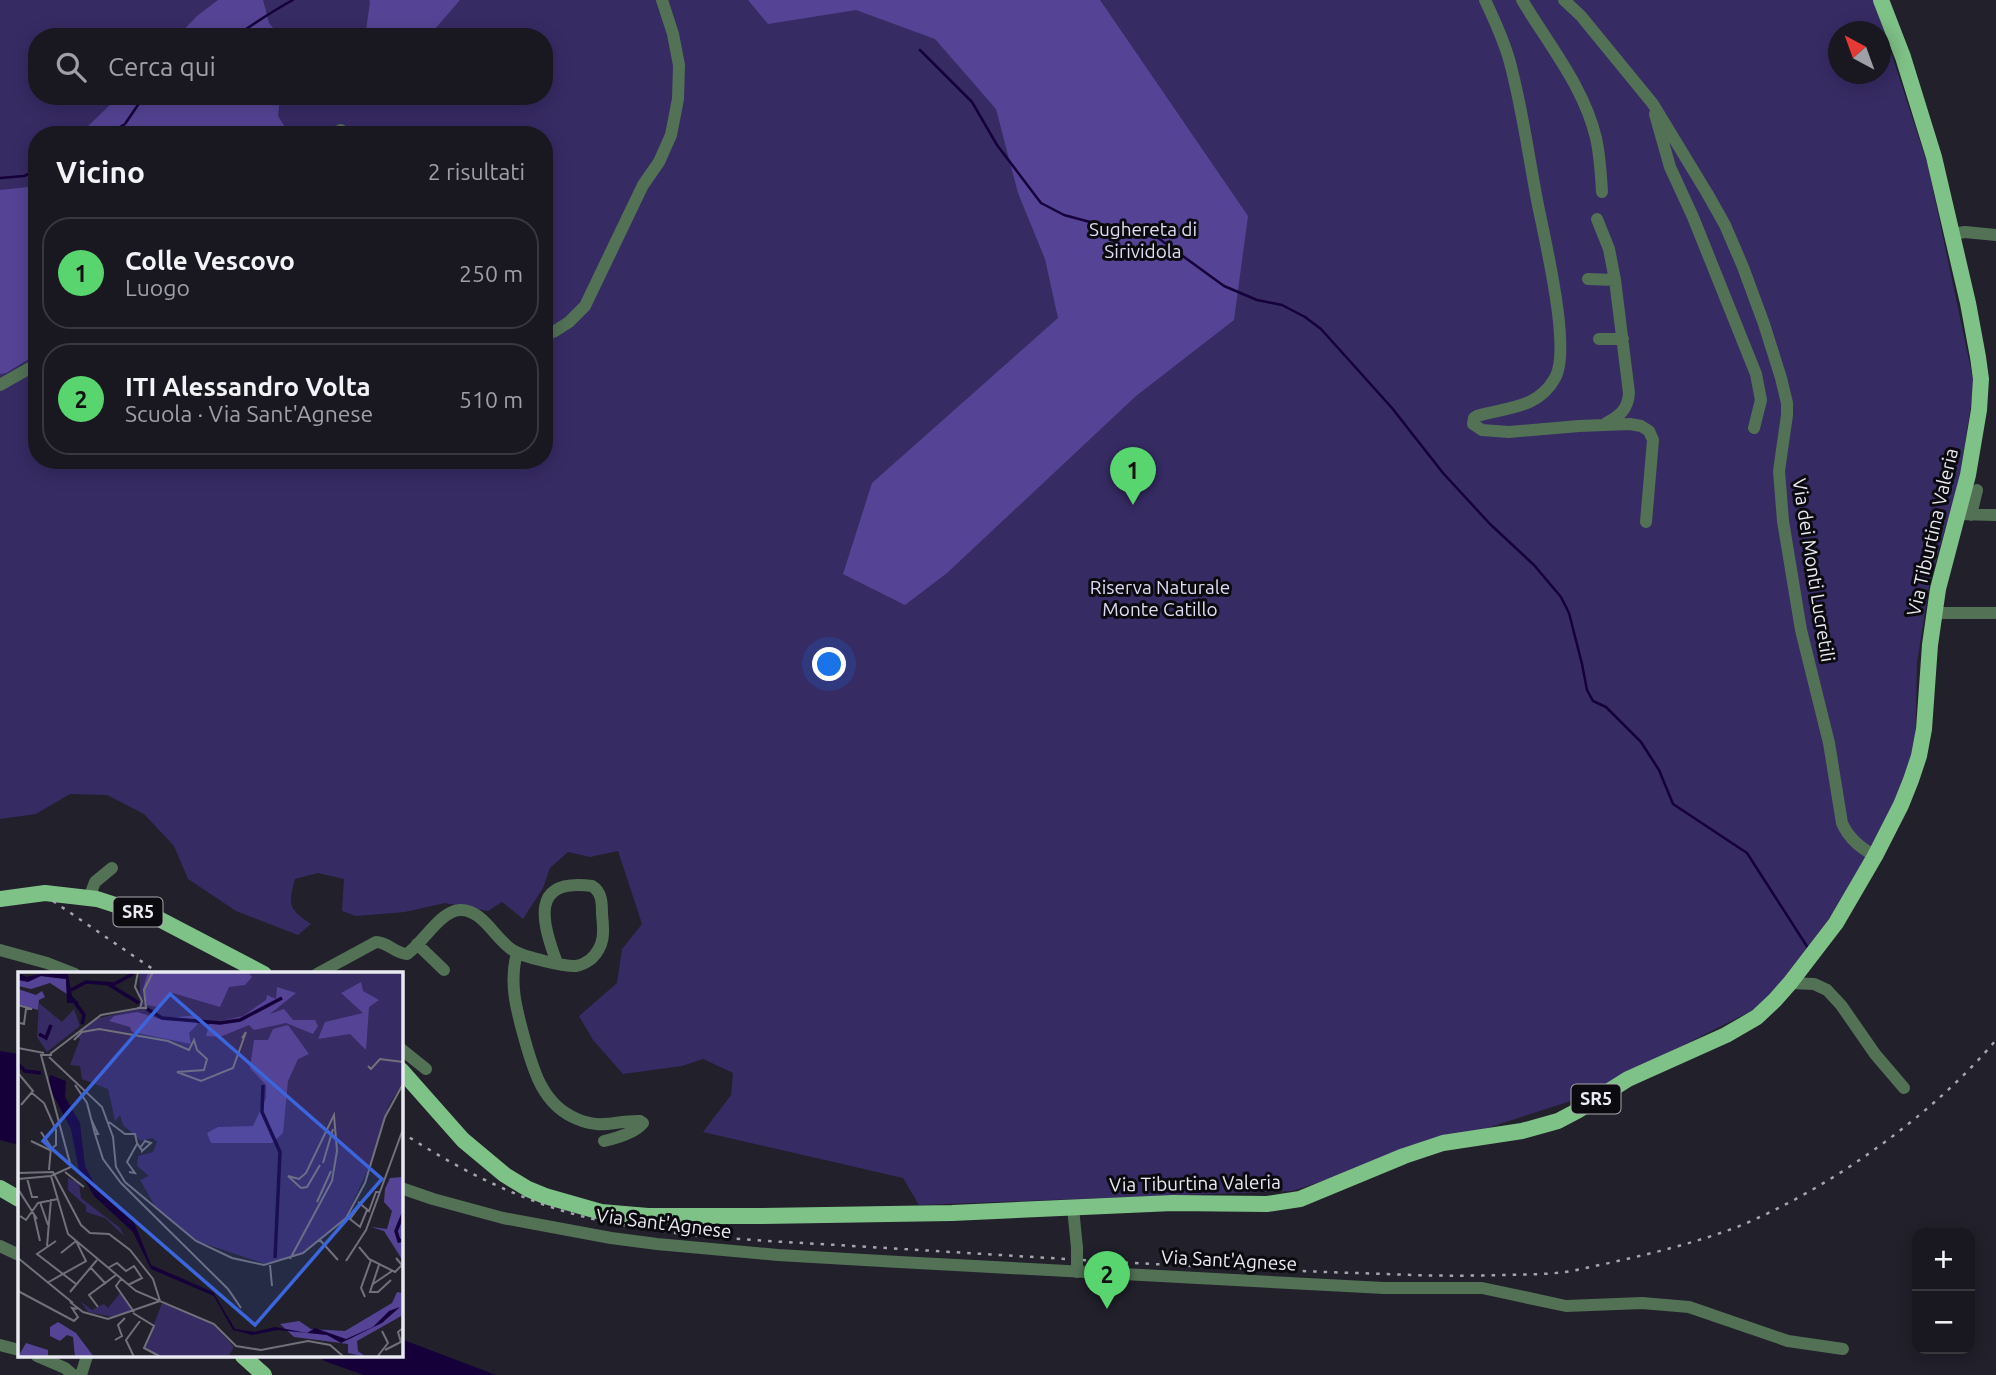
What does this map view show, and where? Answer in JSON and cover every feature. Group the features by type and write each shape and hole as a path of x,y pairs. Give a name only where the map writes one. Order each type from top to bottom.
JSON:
{"main road":[{"name":"Via Tiburtina Valeria","path":"402,1071 463,1140 505,1175 552,1199 601,1212 648,1216 761,1216 952,1213 1173,1203 1258,1205 1307,1197 1429,1147 1461,1139 1544,1126 1572,1114 1628,1079 1734,1030 1763,1012 1790,984 1836,923 1875,856 1908,791 1924,729 1929,653 1938,589 1965,514 1968,475 1980,404 1981,379 1968,303 1927,131 1881,0"},
{"name":"SR5","path":"0,899 45,893 89,898 159,919 260,972"},
{"path":"0,1188 18,1198"},
{"path":"245,1358 264,1375"}],"street":[{"path":"553,332 569,322 585,306 643,185 659,162 671,135 678,99 679,65 662,0"},
{"path":"1485,0 1504,44 1521,111 1557,305 1560,367 1555,379 1539,398 1517,408 1477,416 1473,424 1482,430 1508,432 1603,425 1641,426 1649,431 1653,440 1646,522"},
{"path":"1522,0 1583,99 1597,140 1602,192"},
{"name":"Via dei Monti Lucretili","path":"1564,0 1581,16 1653,104 1707,193 1743,267 1785,393 1787,415 1780,462 1780,495 1801,630 1829,743 1842,823 1856,843 1875,856"},
{"path":"1653,104 1657,127 1670,167 1756,374 1761,400 1754,428"},
{"path":"1597,219 1609,250 1615,280 1629,385 1627,407 1603,425"},
{"path":"1952,234 1965,232 1996,235"},
{"path":"1588,279 1615,280"},
{"path":"1599,339 1623,339"},
{"path":"0,385 28,369"},
{"path":"1977,490 1965,514 1996,515"},
{"path":"1934,613 1996,613"},
{"path":"89,898 95,882 112,868"},
{"path":"321,972 376,942 383,942 404,954 410,952 446,915 463,910 478,917 517,953 557,962 576,966 589,960 600,948 603,935 602,902 598,891 592,886 559,888 551,892 546,899 547,931 557,962"},
{"path":"417,944 444,970"},
{"path":"0,950 70,972"},
{"path":"517,953 513,978 515,1006 532,1069 549,1098 567,1114 584,1122 597,1125 633,1121 643,1123 640,1128 604,1141"},
{"path":"248,965 267,972"},
{"path":"1790,984 1818,985 1831,993 1875,1054 1904,1088"},
{"path":"402,1050 426,1069"},
{"name":"Via Sant'Agnese","path":"402,1188 503,1218 623,1240 778,1255 1077,1272 1384,1288 1482,1288 1566,1306 1642,1303 1681,1305 1697,1308 1783,1339 1843,1349"},
{"path":"1073,1208 1077,1272"},
{"path":"0,1246 18,1255"},
{"path":"0,1345 18,1350"},
{"path":"42,1358 65,1368 73,1375"},
{"path":"81,1375 86,1358"}],"green space":[{"name":"Riserva Naturale Monte Catillo","path":"0,0 1874,0 1881,21 1828,21 1828,84 1891,84 1891,52 1928,166 1974,384 1959,483 1930,580 1917,663 1915,753 1891,813 1846,896 1765,1004 1577,1099 1292,1191 919,1205 903,1178 703,1132 731,1095 733,1073 703,1059 682,1066 623,1074 593,1040 579,1016 617,983 622,949 642,924 618,851 590,857 568,852 550,868 543,888 523,919 502,902 488,911 445,903 405,912 356,916 342,911 344,879 318,873 295,879 291,895 292,906 311,924 298,935 236,911 188,879 174,846 144,814 107,795 70,794 36,814 0,819"},
{"path":"218,0 263,0 269,23 273,28 186,28"},
{"path":"369,0 460,0 436,28 366,28"},
{"name":"Sughereta di Sirividola","path":"748,0 1100,0 1248,216 1234,320 1136,396 947,573 905,605 843,574 872,483 1058,318 1045,259 1018,193 996,109 935,39 856,10 768,24"},
{"path":"110,105 279,105 278,116 284,126 88,126"},
{"path":"28,187 28,360 0,374 0,190"}],"shaded area":[{"path":"0,1051 18,1054 18,1145 0,1140"},
{"path":"402,1339 496,1375 364,1375 320,1358 402,1358"}],"waterway":[{"path":"248,28 293,0"},
{"path":"920,50 972,102 997,145 1041,203 1064,215 1158,238 1224,286 1257,300 1282,305 1321,329 1392,408 1443,473 1490,524 1534,565 1561,597 1569,613 1587,690 1593,701 1606,707 1641,742 1659,770 1673,804 1747,853 1808,948"},
{"path":"122,126 138,105"},
{"path":"0,178 28,174"}],"railway":[{"path":"53,901 157,972"},
{"path":"402,1133 467,1171 536,1202 616,1224 710,1237 1234,1268 1476,1276 1544,1274 1640,1256 1718,1234 1807,1193 1877,1148 1910,1122 1942,1096 1996,1040"}],"place":[{"name":"Colle Vescovo","path":"1133,505"},
{"name":"ITI Alessandro Volta","path":"1107,1309"}]}
